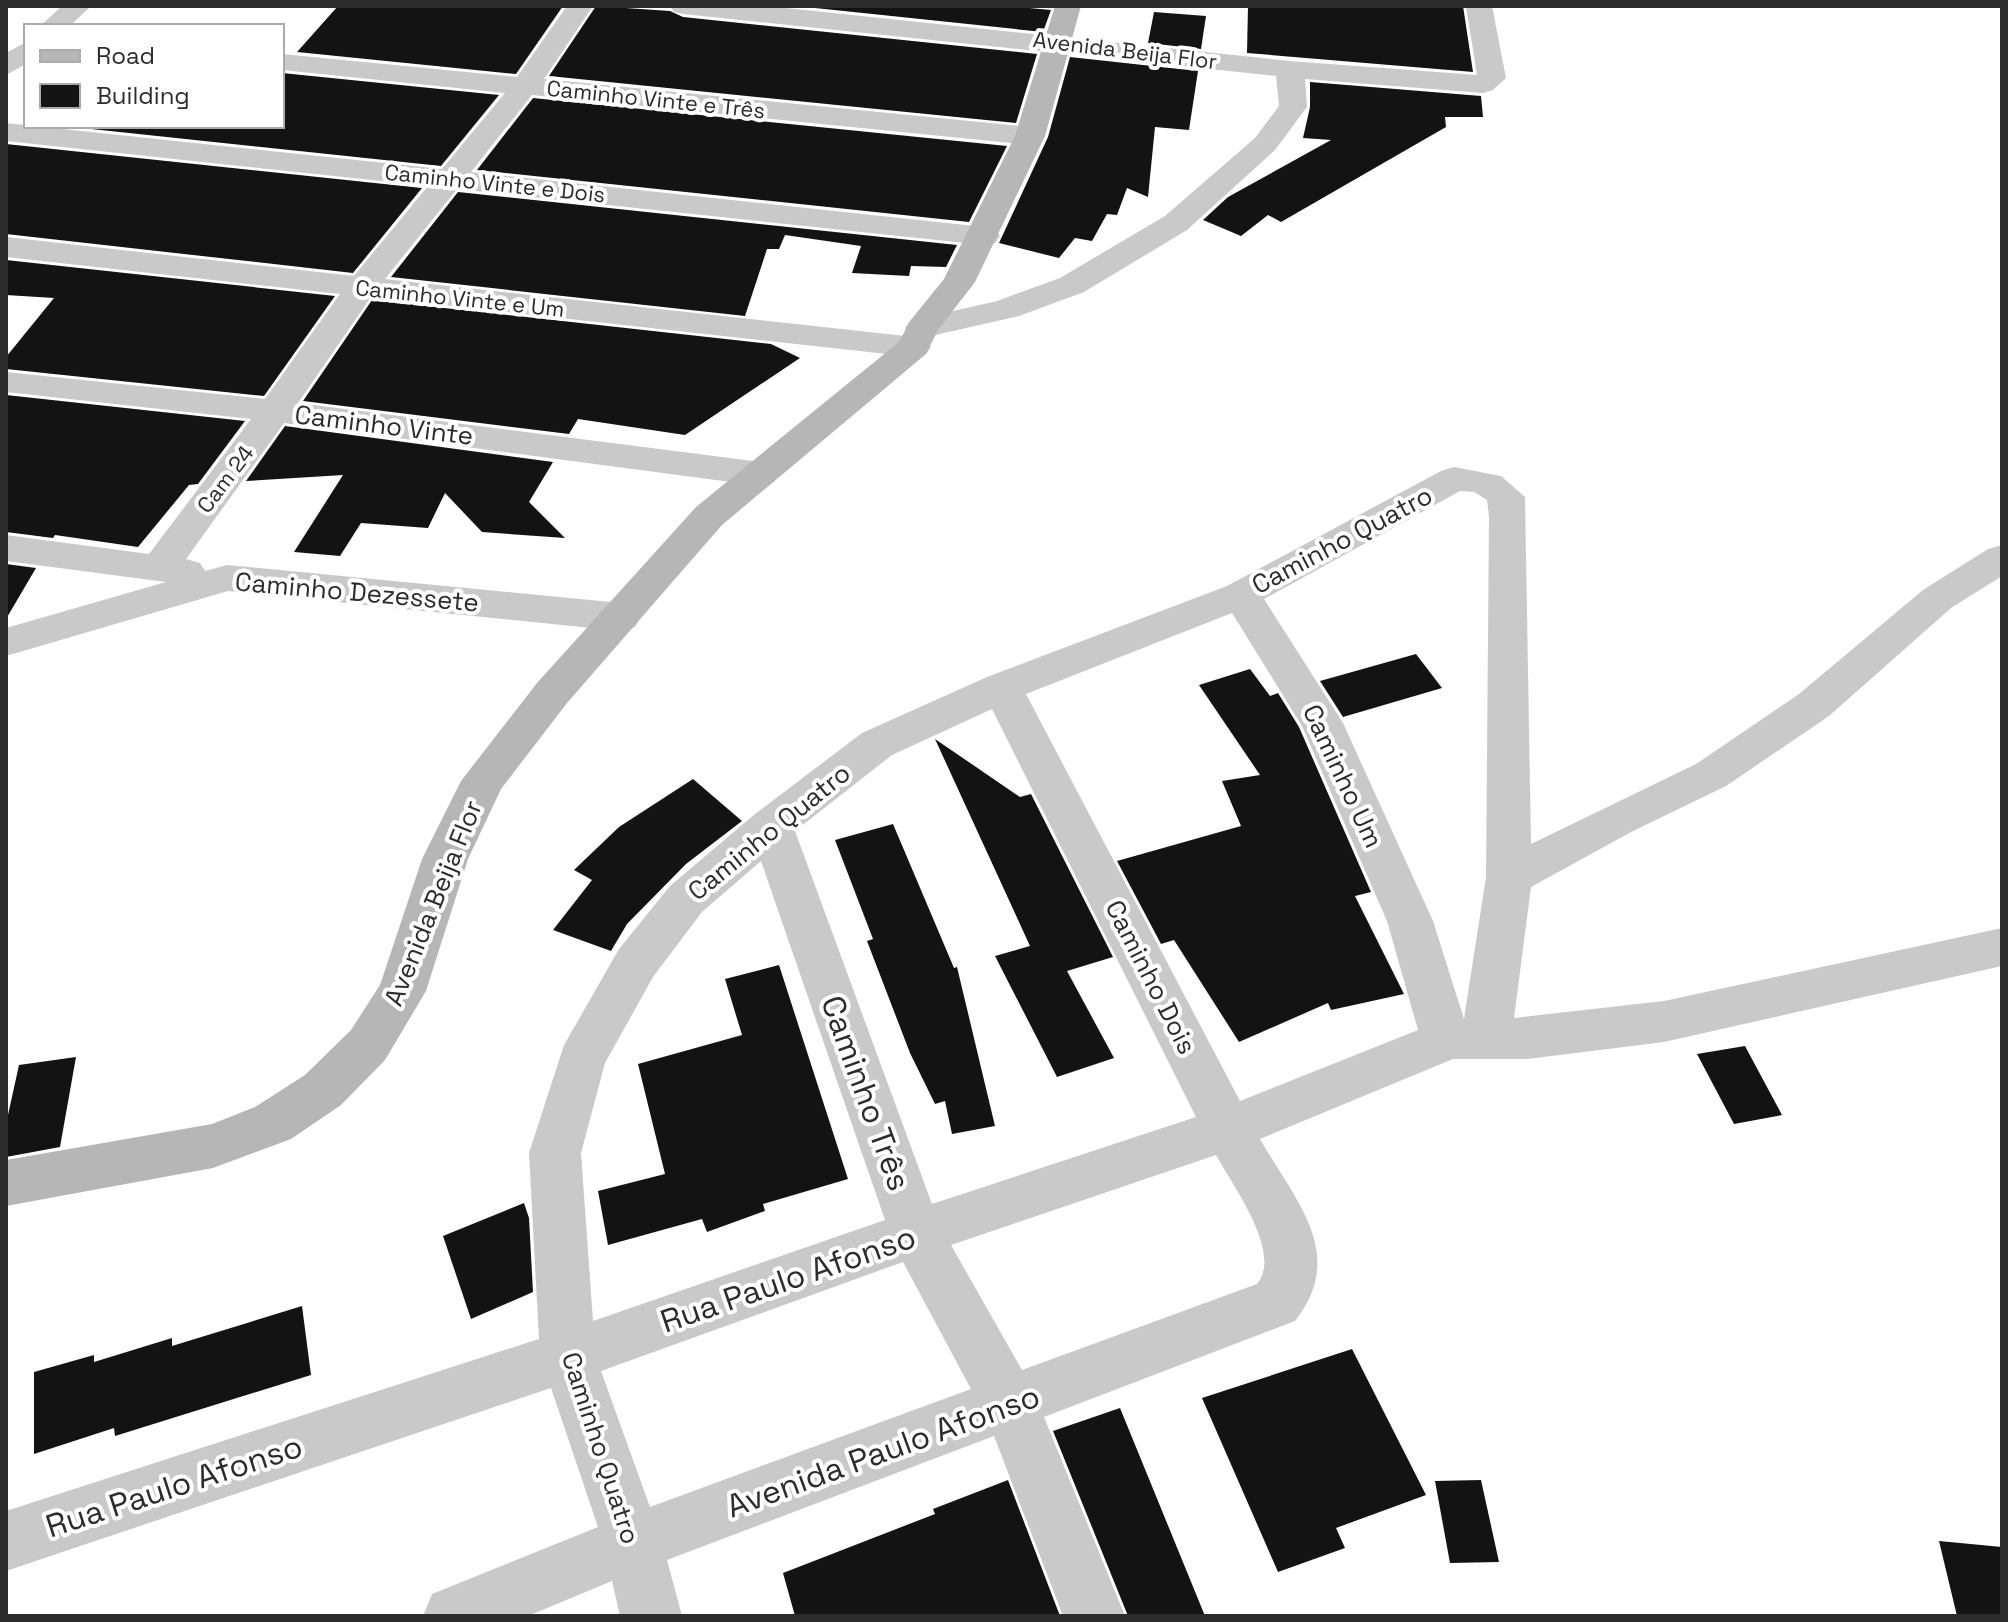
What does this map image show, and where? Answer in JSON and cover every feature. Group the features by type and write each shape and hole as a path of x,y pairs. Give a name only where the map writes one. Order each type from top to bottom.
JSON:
{"street":[{"path":"56,24 78,6"},
{"name":"Cam 24","path":"159,568 361,288 525,86 580,6"},
{"name":"Avenida Beija Flor","path":"683,6 1057,42 1290,69 1483,84 1492,78 1479,6"},
{"name":"Avenida Beija Flor","path":"6,1183 213,1146 273,1123 323,1090 368,1045 402,991 445,859 483,781 552,693 709,516 918,337 959,282 1030,136 1068,6"},
{"path":"6,67 24,52"},
{"name":"Caminho Vinte e Três","path":"284,62 1030,136"},
{"name":"Caminho Vinte e Um","path":"6,247 361,288 918,337 1072,285 1176,223 1265,144 1293,107 1290,69"},
{"name":"Caminho Vinte e Dois","path":"6,132 984,236"},
{"name":"Caminho Vinte","path":"6,382 275,411 761,474"},
{"name":"Caminho Quatro","path":"651,1616 633,1543 568,1356 555,1153 581,1060 636,963 686,899 771,826 877,744 1002,687 1241,595 1454,479 1479,480 1495,486 1506,497 1509,877"},
{"path":"6,548 227,578"},
{"path":"2002,558 1937,599 1814,705 1711,775 1617,819 1509,877 1467,1040 1568,1038 1801,992 2002,947"},
{"name":"Caminho Dezessete","path":"6,642 227,578 621,617"},
{"name":"Caminho Um","path":"1241,595 1322,723 1467,1040"},
{"name":"Caminho Dois","path":"1002,687 1228,1129 1291,1242 1293,1268"},
{"name":"Caminho Três","path":"771,826 916,1233 1010,1404 1094,1616"},
{"name":"Rua Paulo Afonso","path":"6,1541 568,1356 916,1233 1228,1129 1467,1040"},
{"name":"Avenida Paulo Afonso","path":"454,1616 633,1543 1276,1303 1288,1288 1293,1268"}],"building":[{"path":"338,6 563,6 516,74 297,52"},
{"path":"596,6 670,11 683,17 1037,54 1016,123 549,76"},
{"path":"796,6 1008,6 1051,10 1043,32"},
{"path":"1248,6 1463,6 1473,72 1247,53"},
{"path":"1154,12 1206,16 1201,49 1148,43"},
{"path":"1070,57 1198,71 1189,130 1155,127 1148,197 1127,188 1117,215 1107,214 1092,241 1075,238 1059,258 999,243 1048,137"},
{"path":"284,73 499,95 441,166 82,128 284,128"},
{"path":"1310,82 1481,96 1483,117 1445,117 1446,127 1281,222 1268,215 1241,236 1203,220 1228,197 1331,140 1303,138 1310,107"},
{"path":"533,98 1007,146 969,222 477,170"},
{"path":"6,144 422,188 353,273 6,234"},
{"path":"458,192 957,245 946,267 911,266 909,276 852,273 861,246 785,235 779,249 767,249 745,316 391,277"},
{"path":"6,260 335,296 264,396 6,369 6,357 54,298 6,295"},
{"path":"372,300 771,344 800,358 685,435 578,419 569,434 303,401"},
{"path":"6,395 245,421 198,484 189,485 138,547 55,535 53,538 6,532"},
{"path":"285,426 553,462 529,502 565,538 482,532 445,493 428,528 361,523 340,556 294,552 343,475 246,481"},
{"path":"6,564 36,568 6,619"},
{"path":"1416,654 1442,688 1343,717 1320,681"},
{"path":"1250,669 1270,696 1278,693 1299,727 1371,892 1355,896 1404,994 1331,1010 1328,1003 1239,1042 1174,940 1161,944 1117,861 1241,826 1222,781 1260,775 1199,685"},
{"path":"935,739 1020,797 1031,794 1113,957 1067,971 1114,1058 1057,1077 995,956 1030,946"},
{"path":"693,779 742,821 686,864 627,924 611,951 553,930 592,880 574,870 619,827"},
{"path":"893,824 954,968 957,967 995,1126 952,1134 945,1101 935,1104 910,1053 867,941 873,939 835,840"},
{"path":"779,965 848,1179 763,1204 765,1211 707,1232 702,1219 608,1245 598,1191 665,1174 638,1064 742,1035 725,979"},
{"path":"1745,1046 1782,1115 1734,1124 1697,1054"},
{"path":"76,1057 60,1147 6,1157 6,1124 19,1065"},
{"path":"524,1203 529,1218 533,1292 471,1319 443,1236"},
{"path":"302,1306 311,1375 115,1436 114,1428 34,1454 34,1372 94,1355 94,1362 172,1338 172,1346"},
{"path":"1352,1349 1426,1495 1336,1528 1345,1548 1278,1572 1202,1398"},
{"path":"1120,1408 1205,1616 1128,1616 1053,1431"},
{"path":"1008,1480 1060,1616 795,1616 783,1573 935,1514 933,1509"},
{"path":"1481,1480 1499,1562 1450,1563 1435,1481"},
{"path":"1939,1541 2002,1547 2002,1616 1957,1616"}]}
